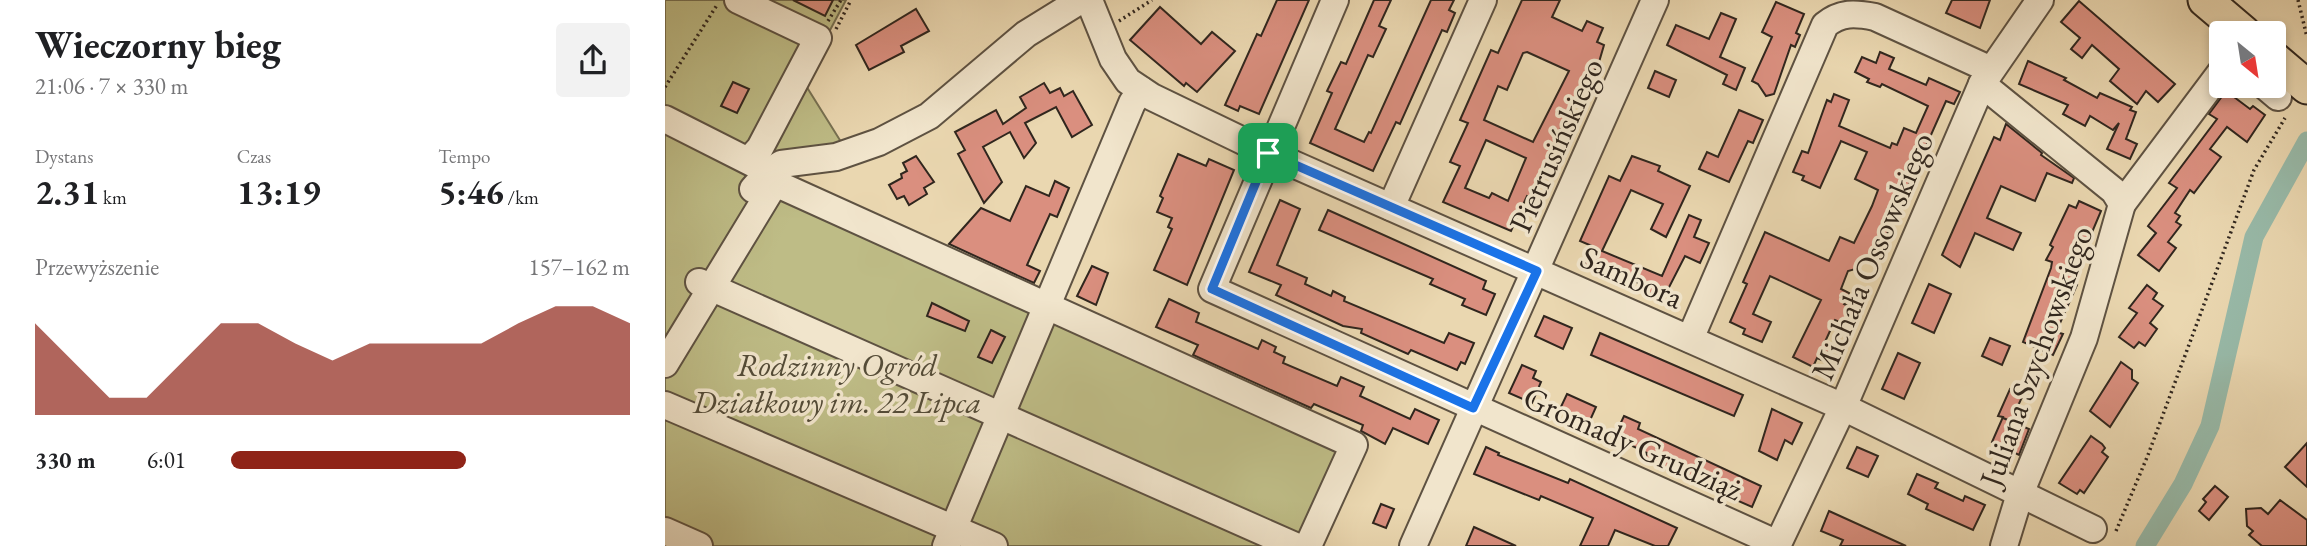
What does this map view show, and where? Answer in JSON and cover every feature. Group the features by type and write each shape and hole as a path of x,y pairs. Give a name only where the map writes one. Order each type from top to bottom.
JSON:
{"main road":[{"path":"2205,0 2230,21"}],"street":[{"path":"665,364 750,193 759,165 759,148 817,38 738,0"},
{"path":"665,119 759,165 836,157 879,142 929,116 1027,34 1081,0"},
{"name":"Sambora","path":"1089,0 1113,59 1128,81 1142,90 1268,153 1843,407 2103,534"},
{"name":"Gromady Grudziąż","path":"1335,0 1212,289 1777,545"},
{"path":"1391,207 1483,0"},
{"name":"Pietrusińskiego","path":"1413,546 1655,0"},
{"name":"Michała Ossowskiego","path":"1777,545 1843,407 1985,77 2040,0"},
{"name":"Juliana Szychowskiego","path":"1690,339 1825,25 1837,15 1855,13 1875,17 1985,77 2114,191 2122,204 2084,338 2020,494 2004,546"},
{"path":"2122,204 2209,88"},
{"path":"950,537 1132,103 1142,90"},
{"path":"665,341 775,184 1049,299 1354,445 1308,546"},
{"path":"705,285 1296,546"},
{"path":"665,405 950,537 994,546"},
{"path":"665,531 699,546"}],"path":[{"path":"665,87 720,0"},
{"path":"2298,0 2307,37"},
{"path":"2103,534 2148,455 2283,98"}],"green space":[{"name":"Rodzinny Ogród Działkowy im. 22 Lipca","path":"665,0 846,0 803,81 843,145 774,176 1361,442 1313,546 665,546"}],"building":[{"path":"793,0 833,0 825,16"},
{"path":"1277,0 1309,0 1259,114 1240,106 1238,111 1225,105 1257,34 1261,36"},
{"path":"1374,0 1391,0 1379,26 1386,29 1373,57 1368,55 1335,129 1364,142 1369,132 1371,133 1431,0 1454,0 1449,10 1455,13 1447,32 1442,30 1400,124 1396,122 1373,171 1310,143 1332,93 1327,91 1341,62 1346,64"},
{"path":"1522,0 1560,0 1552,17 1582,31 1587,21 1603,28 1597,42 1604,45 1599,62 1574,107 1571,106 1556,139 1560,141 1534,199 1527,196 1511,231 1443,202 1460,166 1450,162 1468,123 1460,120 1491,50 1498,53","holes":["1527,52 1569,71 1533,142 1484,120 1498,86 1507,90 1523,53","1486,140 1526,158 1508,201 1492,193 1489,198 1465,188"]},
{"path":"1952,0 1990,0 1980,28 1946,13"},
{"path":"2079,1 2175,84 2158,102 2146,91 2137,104 2110,81 2119,69 2092,45 2082,58 2071,49 2080,38 2061,22"},
{"path":"1776,2 1804,14 1796,33 1800,35 1795,47 1791,45 1774,94 1766,96 1758,84 1752,81 1772,37 1762,32"},
{"path":"1160,7 1201,44 1212,32 1235,51 1197,92 1186,83 1184,86 1130,40"},
{"path":"916,9 929,31 901,46 904,52 869,70 856,45"},
{"path":"1721,13 1736,19 1720,57 1745,68 1736,90 1723,84 1727,75 1667,45 1676,25 1709,39"},
{"path":"1880,52 1894,58 1889,69 1926,85 1929,78 1960,92 1954,104 1946,101 1883,243 1883,253 1874,264 1863,259 1859,268 1848,271 1841,289 1849,293 1844,304 1854,309 1847,325 1835,320 1824,344 1831,347 1824,361 1817,358 1813,367 1793,357 1821,300 1770,276 1753,314 1771,322 1762,342 1743,334 1745,329 1730,322 1747,284 1743,282 1765,232 1829,261 1840,237 1854,243 1872,206 1878,190 1855,179 1867,152 1841,141 1820,188 1802,180 1804,176 1793,172 1802,151 1808,153 1827,100 1831,102 1834,94 1849,100 1839,126 1890,148 1892,143 1897,145 1904,128 1916,133 1928,106 1882,84 1880,87 1867,82 1869,79 1855,72 1862,57 1876,63"},
{"path":"2028,61 2066,78 2064,80 2097,98 2100,93 2132,107 2130,110 2136,112 2126,139 2137,144 2130,159 2107,149 2119,123 2113,130 2090,116 2085,126 2063,114 2068,105 2019,84"},
{"path":"1655,71 1676,80 1669,97 1648,88"},
{"path":"733,82 749,89 737,113 721,106"},
{"path":"1044,83 1050,93 1060,88 1064,96 1073,91 1092,125 1072,137 1056,107 1025,123 1036,143 1024,158 1010,132 983,147 1002,182 984,203 958,154 965,150 955,132 996,110 1003,124 1026,108 1020,97"},
{"path":"2221,98 2235,98 2250,109 2253,106 2265,115 2247,142 2227,127 2210,149 2221,157 2194,193 2190,190 2175,213 2180,216 2176,222 2181,225 2168,242 2176,248 2159,271 2138,255 2156,233 2148,226 2177,188 2169,183 2217,119 2209,114"},
{"path":"1739,110 1763,120 1753,143 1748,141 1729,182 1699,169 1707,152 1718,157"},
{"path":"2006,124 2042,153 2041,155 2074,178 2072,183 2047,173 2035,201 2001,186 1987,218 2021,233 2013,250 1975,233 1960,267 1942,255 1994,137 2000,140"},
{"path":"1178,154 1206,166 1209,159 1234,170 1187,285 1154,270 1172,229 1168,227 1172,218 1157,212 1163,198 1160,196"},
{"path":"916,156 934,182 924,188 927,194 909,205 904,196 897,199 889,185 902,178 901,174 907,171 903,163"},
{"path":"1632,156 1660,166 1658,171 1690,186 1666,237 1651,229 1663,204 1631,190 1602,251 1662,276 1689,215 1701,220 1694,237 1709,243 1700,263 1685,256 1663,299 1642,290 1644,285 1616,274 1615,278 1584,264 1592,246 1580,241 1609,176 1620,181"},
{"path":"1055,181 1069,188 1057,217 1050,214 1027,265 1040,271 1034,283 949,244 981,208 1010,221 1026,186 1049,196"},
{"path":"1280,200 1300,209 1277,265 1307,278 1305,284 1331,296 1333,291 1345,297 1344,301 1444,343 1449,333 1474,343 1465,364 1461,362 1457,370 1411,350 1408,354 1361,333 1362,329 1343,326 1276,295 1281,285 1249,272"},
{"path":"2079,201 2101,211 2071,282 2077,285 2056,332 2063,334 2053,355 2023,342 2051,268 2052,262 2046,260 2053,247 2050,245 2069,205 2076,208"},
{"path":"1328,210 1486,281 1483,289 1495,294 1486,315 1462,305 1465,299 1430,284 1433,279 1319,230"},
{"path":"1092,266 1108,273 1096,305 1077,296"},
{"path":"1929,284 1951,294 1934,333 1912,323"},
{"path":"2147,285 2157,293 2153,299 2163,306 2150,323 2157,329 2145,346 2139,342 2134,348 2119,337 2137,313 2129,308"},
{"path":"1169,299 1199,313 1196,322 1258,349 1262,340 1276,347 1274,352 1285,357 1283,363 1337,386 1341,377 1364,387 1360,396 1410,419 1415,409 1439,420 1428,444 1393,428 1385,444 1361,431 1363,425 1314,404 1311,408 1193,355 1198,345 1156,327"},
{"path":"932,303 969,321 965,331 927,316"},
{"path":"1544,316 1572,328 1563,349 1535,336"},
{"path":"991,330 1005,337 992,363 978,357"},
{"path":"1600,333 1743,395 1734,416 1591,355"},
{"path":"1990,338 2010,346 2002,365 1982,356"},
{"path":"1898,353 1920,363 1904,399 1882,389"},
{"path":"2121,362 2132,370 2132,379 2138,383 2110,427 2090,411"},
{"path":"1522,365 1536,371 1533,378 1541,382 1532,403 1509,393"},
{"path":"2010,389 2023,395 2011,421 2003,418 2029,429 2019,455 1992,442 2003,417 1998,416"},
{"path":"1567,394 1596,407 1587,427 1566,418 1568,415 1559,411"},
{"path":"1772,409 1802,423 1792,444 1785,440 1777,460 1759,451"},
{"path":"1624,416 1640,423 1638,429 1761,486 1752,507 1645,460 1647,453 1614,437"},
{"path":"2091,436 2102,444 2105,448 2102,452 2108,457 2084,493 2080,490 2077,494 2059,483"},
{"path":"2307,443 2307,487 2285,467"},
{"path":"1486,447 1499,453 1498,455 1568,483 1570,479 1677,528 1668,546 1655,546 1615,530 1608,546 1580,546 1593,518 1541,496 1539,500 1474,474"},
{"path":"1857,447 1878,456 1868,477 1847,468"},
{"path":"1917,474 1938,483 1935,488 1963,501 1965,496 1985,505 1973,530 1926,509 1928,504 1908,494"},
{"path":"2215,486 2228,497 2209,520 2199,511 2206,502 2203,499"},
{"path":"2280,500 2307,520 2307,546 2262,546 2249,535 2253,531 2247,526 2246,509 2261,508 2268,514"},
{"path":"1381,504 1394,509 1386,528 1373,523"},
{"path":"1829,511 1906,546 1840,546 1843,540 1821,531"},
{"path":"1474,527 1516,546 1466,546"}],"waterway":[{"path":"2145,546 2183,484 2210,426 2254,237 2307,141"}],"route":[{"path":"1268,153 1537,271 1473,408 1212,289 1268,153"}]}
